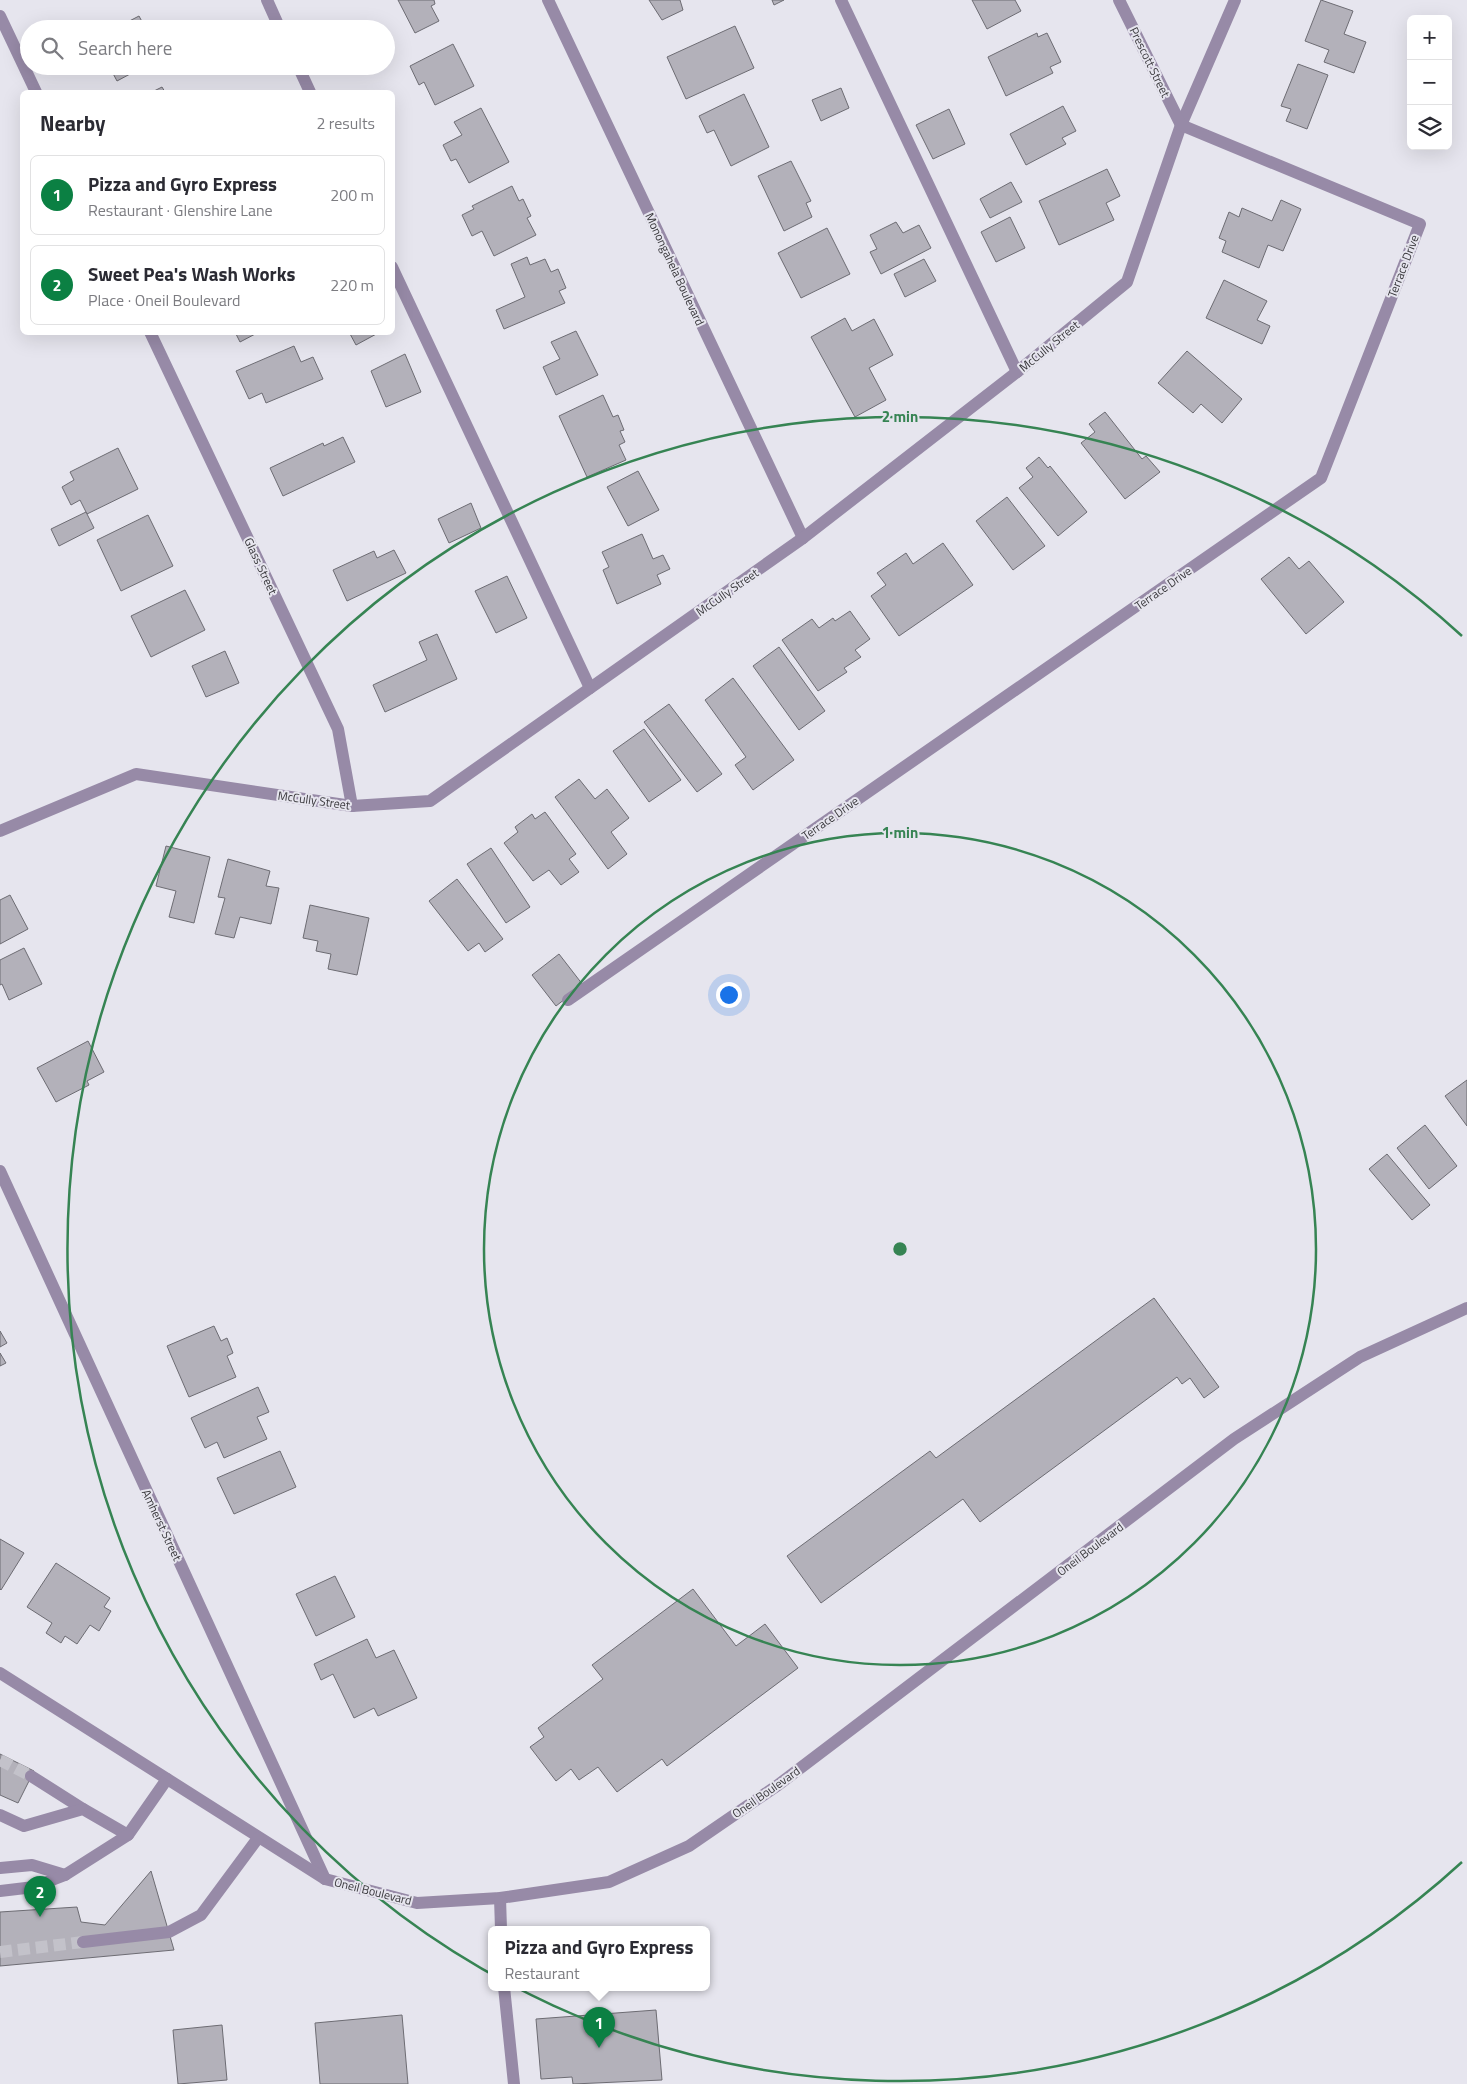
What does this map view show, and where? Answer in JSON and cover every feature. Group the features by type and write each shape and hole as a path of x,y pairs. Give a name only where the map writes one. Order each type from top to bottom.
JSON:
{"street":[{"path":"267,0 276,20"},
{"name":"Monongahela Boulevard","path":"548,0 803,538"},
{"path":"841,0 1017,372"},
{"name":"Prescott Street","path":"1120,0 1181,125"},
{"name":"McCully Street","path":"0,831 136,774 352,806 430,801 803,538 1017,372 1127,282 1181,125 1235,0"},
{"path":"0,16 20,58"},
{"path":"28,75 35,90"},
{"path":"302,75 309,90"},
{"name":"Terrace Drive","path":"568,1000 1321,478 1420,224 1181,125"},
{"path":"395,274 590,688"},
{"name":"Glass Street","path":"151,335 338,729 352,806"},
{"name":"Amherst Street","path":"0,1171 325,1879"},
{"name":"Oneil Boulevard","path":"0,1673 325,1879 417,1903 500,1898 609,1882 689,1846 778,1785 1234,1439 1360,1357 1467,1308"},
{"path":"31,1776 128,1835"},
{"path":"0,1890 34,1887 65,1875 128,1835 167,1780"},
{"path":"0,1815 24,1826 83,1809"},
{"path":"83,1942 169,1932 201,1915 258,1838"},
{"path":"0,1868 32,1865 65,1875"},
{"path":"500,1898 501,1926"},
{"path":"504,1991 514,2084"}],"building":[{"path":"398,0 434,0 435,4 431,6 439,21 415,33"},
{"path":"649,0 680,0 683,10 662,20"},
{"path":"772,0 784,0 774,5"},
{"path":"972,0 1015,0 1021,11 987,29"},
{"path":"1321,0 1353,11 1344,34 1366,42 1354,73 1324,62 1329,50 1305,41"},
{"path":"139,16 141,20 131,20"},
{"path":"735,26 754,68 686,99 667,57"},
{"path":"1037,33 1038,37 1047,33 1061,62 1050,67 1053,73 1006,96 988,57"},
{"path":"453,44 474,86 435,105 424,82 419,85 410,66"},
{"path":"1298,64 1328,75 1307,129 1286,121 1291,109 1281,106"},
{"path":"114,75 128,75 117,81"},
{"path":"841,88 849,108 821,121 812,100"},
{"path":"744,94 769,147 731,166 714,130 707,133 699,116"},
{"path":"1063,106 1076,131 1062,138 1066,144 1026,165 1010,134"},
{"path":"481,108 509,162 469,183 456,159 451,161 443,145 462,135 454,122"},
{"path":"949,109 965,144 933,159 916,125"},
{"path":"791,161 811,201 806,203 812,217 784,231 758,176"},
{"path":"1107,169 1120,196 1106,203 1114,220 1059,245 1039,201"},
{"path":"1011,182 1022,202 990,218 980,199"},
{"path":"512,186 519,201 523,199 531,216 527,218 536,235 494,256 482,231 472,236 462,215 474,209 472,206"},
{"path":"1281,200 1301,209 1283,251 1268,245 1259,268 1222,252 1226,241 1219,238 1229,212 1239,217 1242,208 1272,221"},
{"path":"1010,217 1025,248 996,262 981,232"},
{"path":"896,222 903,233 919,225 931,248 881,274 870,252 877,249 870,235"},
{"path":"827,228 850,274 801,298 778,253"},
{"path":"527,257 530,265 545,259 551,272 558,269 566,288 559,291 565,303 504,329 496,310 525,297 511,264"},
{"path":"924,259 936,281 905,297 894,274"},
{"path":"1224,280 1267,301 1257,320 1270,326 1262,344 1206,318"},
{"path":"845,318 852,331 874,319 893,355 869,368 886,400 855,417 811,337"},
{"path":"576,331 598,375 556,395 543,367 560,359 551,342"},
{"path":"236,335 253,335 240,342"},
{"path":"351,335 374,335 356,345"},
{"path":"294,346 301,362 313,357 323,379 266,403 262,393 249,399 236,371"},
{"path":"1187,351 1242,399 1222,423 1201,404 1193,413 1158,383"},
{"path":"405,354 421,392 386,407 371,371"},
{"path":"603,395 613,417 618,415 624,430 620,431 625,442 619,445 626,460 587,477 559,416"},
{"path":"1105,412 1142,459 1146,456 1160,472 1125,499 1081,443 1095,432 1089,424"},
{"path":"343,437 355,462 283,496 270,468 323,443 324,446"},
{"path":"118,448 138,489 87,514 80,500 71,505 62,487 74,480 70,472"},
{"path":"1039,457 1048,468 1050,466 1087,512 1058,536 1019,488 1033,477 1026,468"},
{"path":"638,471 659,510 628,526 607,487"},
{"path":"1007,497 1045,546 1013,570 976,521"},
{"path":"471,503 481,528 449,543 438,519"},
{"path":"86,512 94,528 59,546 51,529"},
{"path":"148,515 173,566 121,591 97,540"},
{"path":"642,534 653,559 663,555 670,569 657,575 661,584 617,604 603,570 609,567 602,552"},
{"path":"943,543 973,585 899,636 871,596 886,585 877,573 906,553 913,564"},
{"path":"394,550 406,573 347,601 333,570 374,551 377,558"},
{"path":"1289,557 1299,569 1309,561 1344,602 1306,634 1261,579"},
{"path":"507,576 527,618 496,633 475,591"},
{"path":"185,590 205,630 151,657 131,616"},
{"path":"850,611 870,639 855,650 861,657 844,668 847,672 818,691 782,640 812,619 819,628 833,618 835,621"},
{"path":"437,634 457,679 385,712 373,685 427,660 419,642"},
{"path":"779,647 825,711 799,730 753,666"},
{"path":"225,651 239,683 206,697 192,666"},
{"path":"733,678 794,760 753,790 735,765 746,757 705,700"},
{"path":"669,704 722,774 697,792 644,722"},
{"path":"644,729 681,780 649,802 613,751"},
{"path":"579,779 595,799 607,789 629,818 611,832 627,854 608,869 555,797"},
{"path":"545,812 576,854 569,859 579,872 561,885 549,870 533,881 504,843 518,832 515,827 532,814 535,819"},
{"path":"166,846 210,857 194,923 169,917 176,891 156,886"},
{"path":"491,848 530,907 506,923 467,864"},
{"path":"228,859 270,871 266,886 279,888 271,924 240,917 234,938 215,934 225,898 218,897"},
{"path":"457,879 503,939 485,952 479,943 468,951 429,901"},
{"path":"10,895 28,929 0,944 0,900"},
{"path":"310,905 369,918 357,975 328,969 331,954 316,951 318,941 303,938"},
{"path":"24,948 42,984 9,1000 2,984 0,985 0,960"},
{"path":"559,954 583,985 556,1006 532,975"},
{"path":"88,1041 104,1072 87,1081 89,1085 56,1102 37,1068"},
{"path":"1467,1080 1467,1126 1445,1096"},
{"path":"1425,1125 1457,1166 1429,1189 1397,1148"},
{"path":"1387,1154 1430,1205 1412,1220 1369,1169"},
{"path":"1154,1298 1219,1387 1204,1398 1190,1378 1182,1384 1177,1377 980,1522 963,1499 821,1603 787,1556 930,1451 936,1458"},
{"path":"214,1326 221,1341 227,1338 233,1353 227,1356 236,1377 189,1397 167,1346"},
{"path":"0,1331 7,1343 0,1347"},
{"path":"0,1353 6,1363 0,1366"},
{"path":"258,1387 269,1412 257,1417 267,1439 224,1458 217,1442 205,1448 191,1418"},
{"path":"280,1451 296,1487 234,1514 217,1478"},
{"path":"0,1539 24,1553 1,1590 0,1589"},
{"path":"56,1563 110,1598 104,1607 111,1611 99,1631 90,1625 77,1644 65,1636 61,1643 46,1633 52,1623 27,1607"},
{"path":"335,1576 355,1617 316,1636 296,1594"},
{"path":"693,1589 736,1646 765,1624 798,1668 667,1766 662,1759 617,1792 598,1767 579,1780 571,1769 556,1781 530,1747 544,1737 538,1728 603,1679 592,1665"},
{"path":"367,1639 376,1658 394,1650 417,1698 378,1716 374,1708 354,1718 333,1674 321,1680 314,1664"},
{"path":"0,1754 34,1771 18,1803 0,1795"},
{"path":"151,1871 174,1950 0,1966 0,1912 77,1907 81,1922 105,1925"},
{"path":"656,2010 662,2080 573,2084 572,2077 541,2079 536,2019"},
{"path":"402,2015 408,2084 320,2084 315,2023"},
{"path":"222,2025 227,2080 178,2084 173,2030"}],"tunnel":[{"path":"0,1760 31,1776"},
{"path":"0,1952 83,1942"}],"place":[{"name":"Sweet Pea's Wash Works","path":"40,1917"},
{"name":"Pizza and Gyro Express","path":"599,2048"}]}
